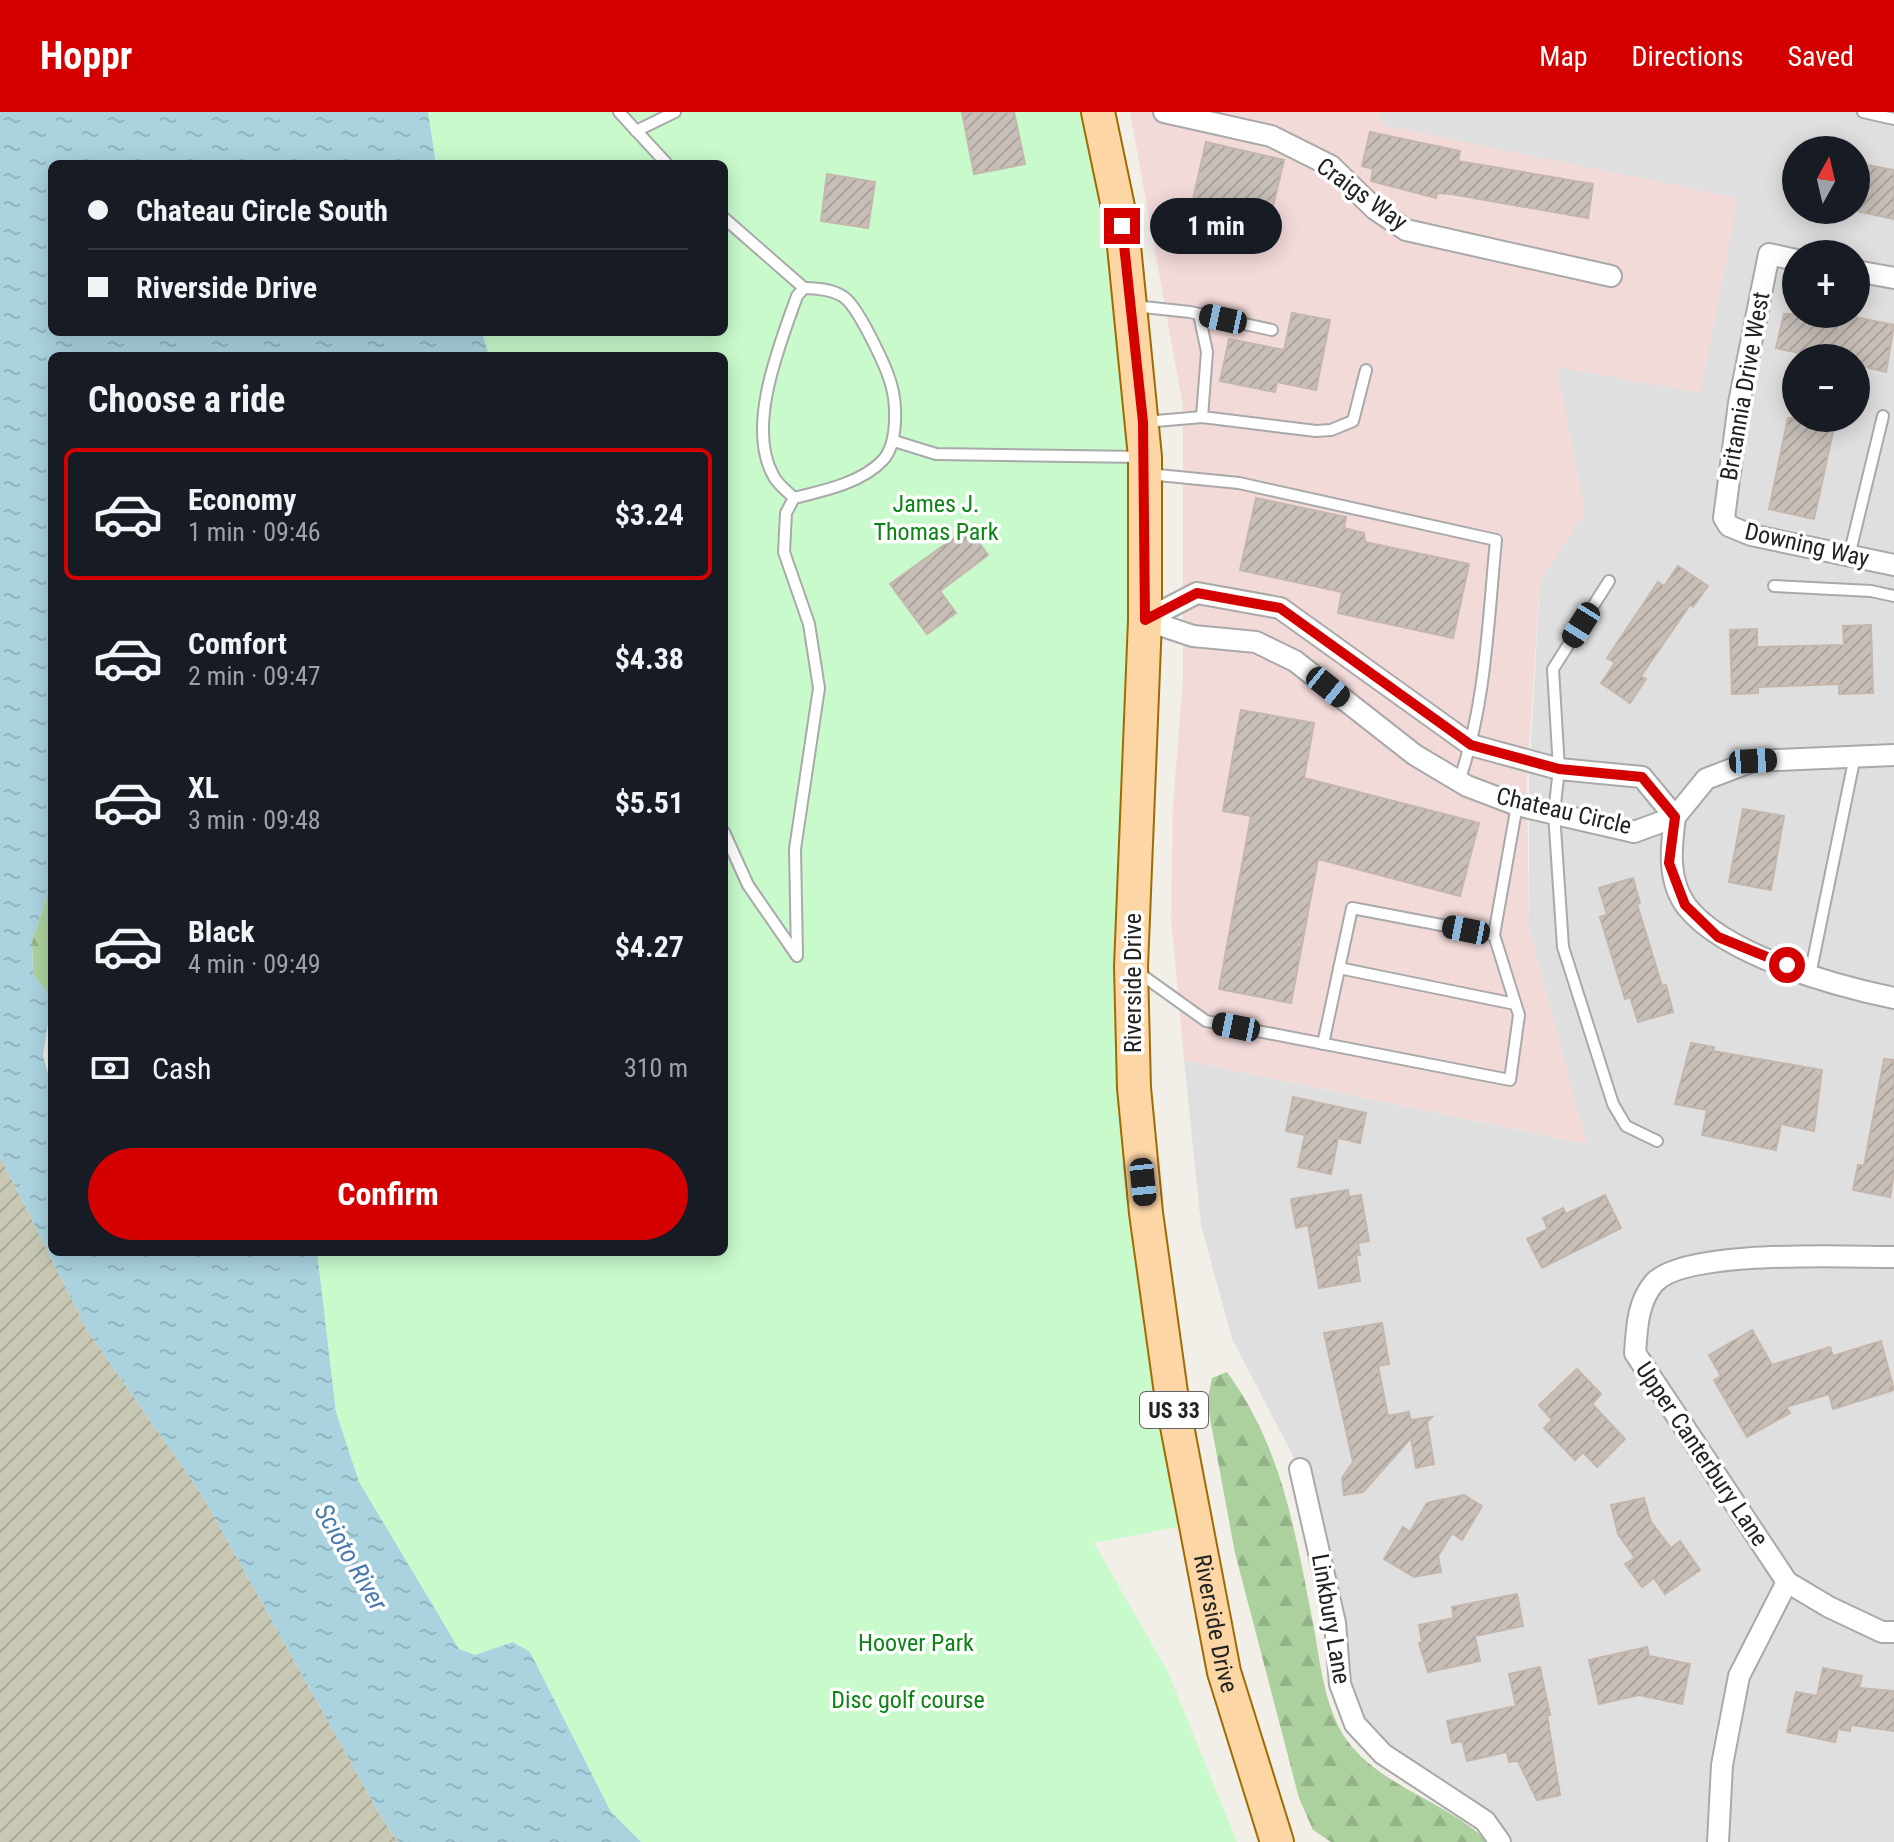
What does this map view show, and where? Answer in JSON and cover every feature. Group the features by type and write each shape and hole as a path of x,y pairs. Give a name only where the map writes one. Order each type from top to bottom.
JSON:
{"main road":[{"name":"Riverside Drive","path":"1098,112 1122,226 1146,466 1145,620 1131,967 1134,1088 1172,1400 1224,1672 1277,1842"}],"street":[{"name":"Craigs Way","path":"1164,112 1271,136 1331,166 1375,209 1406,230 1611,276"},
{"name":"Britannia Drive West","path":"1724,518 1739,403 1769,254 1782,257"},
{"path":"1870,274 1894,278"},
{"name":"Downing Way","path":"1724,518 1729,526 1751,535 1894,565"},
{"name":"Chateau Circle","path":"1197,593 1280,608 1471,745 1559,769 1642,777 1675,817 1634,832 1517,805 1459,781 1415,755 1295,661 1256,642 1193,636 1145,620 1197,593"},
{"path":"1894,755 1753,761 1706,779 1675,817 1669,863 1685,905 1718,937 1840,987 1894,998"},
{"name":"Upper Canterbury Lane","path":"1787,1582 1635,1353 1637,1318 1654,1283 1671,1270 1711,1261 1884,1257"},
{"name":"Linkbury Lane","path":"1300,1469 1335,1623 1340,1684 1355,1724 1383,1754 1485,1821 1500,1842"},
{"path":"1718,1842 1722,1765 1739,1676 1787,1582 1829,1607 1882,1632 1894,1632"}],"lane":[{"path":"619,112 663,160"},
{"path":"636,131 675,112"},
{"path":"1863,112 1894,119"},
{"path":"728,222 804,288 845,298 860,318 892,385 894,441 883,460 865,473 835,488 794,498 786,513 784,552 809,624 819,688 795,849 797,956 748,885 728,841"},
{"path":"794,498 773,476 765,448 765,414 767,382 797,296 804,288"},
{"path":"1132,306 1199,314 1272,330"},
{"path":"1199,314 1207,352 1202,417"},
{"path":"1143,422 1202,417 1331,430 1353,421 1366,370"},
{"path":"1849,556 1883,416"},
{"path":"894,441 936,454 1146,466 1239,483 1496,540 1471,745 1459,781"},
{"path":"1609,581 1553,669 1559,769 1554,813 1563,947 1613,1104 1626,1126 1657,1141"},
{"path":"1774,586 1871,591 1894,596"},
{"path":"1810,975 1855,756"},
{"path":"1131,967 1206,1021 1510,1080 1519,1015 1494,935 1517,805"},
{"path":"1323,1044 1352,908 1494,935"},
{"path":"1339,968 1515,1004"},
{"path":"1884,1257 1894,1271"}],"shaded area":[{"path":"1130,112 1378,112 1382,125 1738,198 1701,393 1557,367 1585,513 1540,581 1527,780 1529,928 1587,1144 1184,1060 1171,918 1173,806 1183,680 1183,407"},
{"path":"1378,112 1894,112 1894,1842 1500,1842 1355,1724 1300,1469 1232,1339 1201,1225 1184,1060 1586,1144 1529,928 1529,777 1540,581 1585,513 1556,366 1381,125"},
{"path":"0,1156 87,1330 202,1495 398,1842 0,1842"}],"green space":[{"name":"James J. Thomas Park","path":"428,112 1098,112 1132,306 1131,967 1194,1524 1094,1543 1168,1672 1237,1842 641,1842 611,1812 530,1652 513,1642 475,1655 459,1649 359,1482 336,1412 317,1256 728,1256 728,352 488,352 483,336 728,336 728,160 435,160"},
{"path":"48,893 48,994 33,974 32,941"},
{"path":"1227,1372 1262,1431 1274,1461 1293,1524 1324,1683 1333,1713 1346,1739 1377,1770 1453,1815 1488,1842 1331,1842 1313,1830 1299,1798 1235,1553 1207,1402 1212,1378"}],"water":[{"path":"0,112 428,112 435,160 48,160 48,336 483,336 488,352 48,352 48,893 32,941 33,974 48,994 48,1024 43,1055 48,1074 48,1252 0,1156"},
{"name":"Scioto River","path":"50,1256 317,1256 336,1412 359,1482 459,1649 475,1655 513,1642 530,1652 611,1812 641,1842 398,1842 202,1495 87,1330"}],"building":[{"path":"962,112 1014,112 1025,164 974,174"},
{"path":"1370,132 1460,151 1458,161 1593,184 1588,218 1451,194 1437,193 1436,198 1371,181 1373,169 1362,166"},
{"path":"1206,142 1284,160 1268,227 1219,216 1219,224 1189,217"},
{"path":"1870,166 1894,170 1894,219 1870,214"},
{"path":"827,174 875,182 868,228 821,221"},
{"path":"1292,313 1330,320 1316,390 1277,382 1275,392 1220,381 1229,339 1284,350"},
{"path":"1870,320 1894,325 1886,372 1870,368 1870,344 1782,344 1782,349 1776,348 1782,322 1782,328 1870,328"},
{"path":"1785,432 1833,432 1814,519 1769,509"},
{"path":"1256,498 1346,517 1344,528 1364,533 1365,542 1469,564 1453,638 1338,613 1342,592 1240,570"},
{"path":"968,528 988,555 940,591 956,613 927,634 890,584"},
{"path":"1678,566 1708,586 1693,607 1690,605 1641,676 1646,679 1630,703 1601,683 1615,663 1607,658 1658,582 1664,586"},
{"path":"1871,625 1873,693 1839,694 1839,684 1758,687 1758,693 1732,694 1730,630 1757,629 1757,647 1844,645 1843,626"},
{"path":"1241,710 1314,723 1304,778 1479,823 1460,896 1318,859 1291,1003 1219,989 1251,816 1223,811"},
{"path":"1743,809 1784,816 1771,890 1729,882"},
{"path":"1633,878 1640,903 1637,904 1673,1012 1638,1022 1630,997 1625,999 1600,917 1607,915 1599,888"},
{"path":"1691,1043 1714,1047 1713,1051 1822,1070 1814,1131 1781,1124 1776,1150 1702,1135 1707,1110 1675,1104"},
{"path":"1884,1059 1894,1060 1894,1173 1890,1197 1853,1190 1858,1165 1864,1166"},
{"path":"1293,1097 1366,1113 1360,1143 1338,1138 1331,1174 1298,1167 1305,1135 1286,1131"},
{"path":"1348,1190 1349,1197 1361,1195 1369,1241 1358,1243 1360,1255 1356,1255 1360,1281 1319,1288 1308,1225 1296,1228 1291,1199"},
{"path":"1605,1195 1621,1228 1542,1268 1527,1239 1548,1229 1543,1218 1563,1208 1566,1214"},
{"path":"1382,1323 1389,1364 1378,1366 1388,1416 1409,1412 1410,1420 1432,1417 1427,1422 1434,1464 1416,1468 1411,1438 1363,1492 1344,1495 1342,1478 1353,1462 1324,1333"},
{"path":"1752,1330 1772,1365 1830,1347 1833,1356 1881,1341 1894,1390 1833,1409 1829,1394 1786,1407 1790,1413 1747,1437 1714,1380 1721,1376 1709,1355"},
{"path":"1577,1369 1601,1394 1592,1404 1625,1439 1597,1467 1583,1452 1575,1460 1544,1428 1552,1420 1539,1405"},
{"path":"1464,1495 1482,1506 1462,1540 1452,1533 1438,1556 1441,1572 1414,1577 1384,1559 1403,1527 1410,1532 1427,1503"},
{"path":"1644,1498 1651,1522 1671,1548 1680,1541 1700,1570 1665,1594 1654,1578 1642,1587 1625,1564 1635,1558 1618,1534 1611,1505"},
{"path":"1517,1594 1523,1626 1475,1636 1480,1661 1428,1672 1419,1643 1422,1642 1419,1625 1454,1618 1452,1607"},
{"path":"1647,1647 1649,1656 1690,1664 1682,1704 1639,1695 1599,1704 1589,1660"},
{"path":"1540,1667 1550,1715 1547,1715 1560,1795 1537,1800 1518,1761 1509,1762 1507,1752 1467,1761 1462,1741 1452,1743 1447,1721 1516,1706 1509,1674"},
{"path":"1823,1668 1862,1676 1859,1688 1894,1691 1894,1731 1851,1725 1850,1731 1838,1729 1835,1742 1787,1732 1796,1692 1817,1696"}],"route":[{"path":"1122,226 1143,422 1147,522 1145,620 1197,593 1280,608 1471,745 1559,769 1642,777 1675,817 1669,863 1685,905 1718,937 1787,965"}],"park label":[{"name":"Hoover Park","path":"916,1643"},
{"name":"Disc golf course","path":"908,1700"}]}
